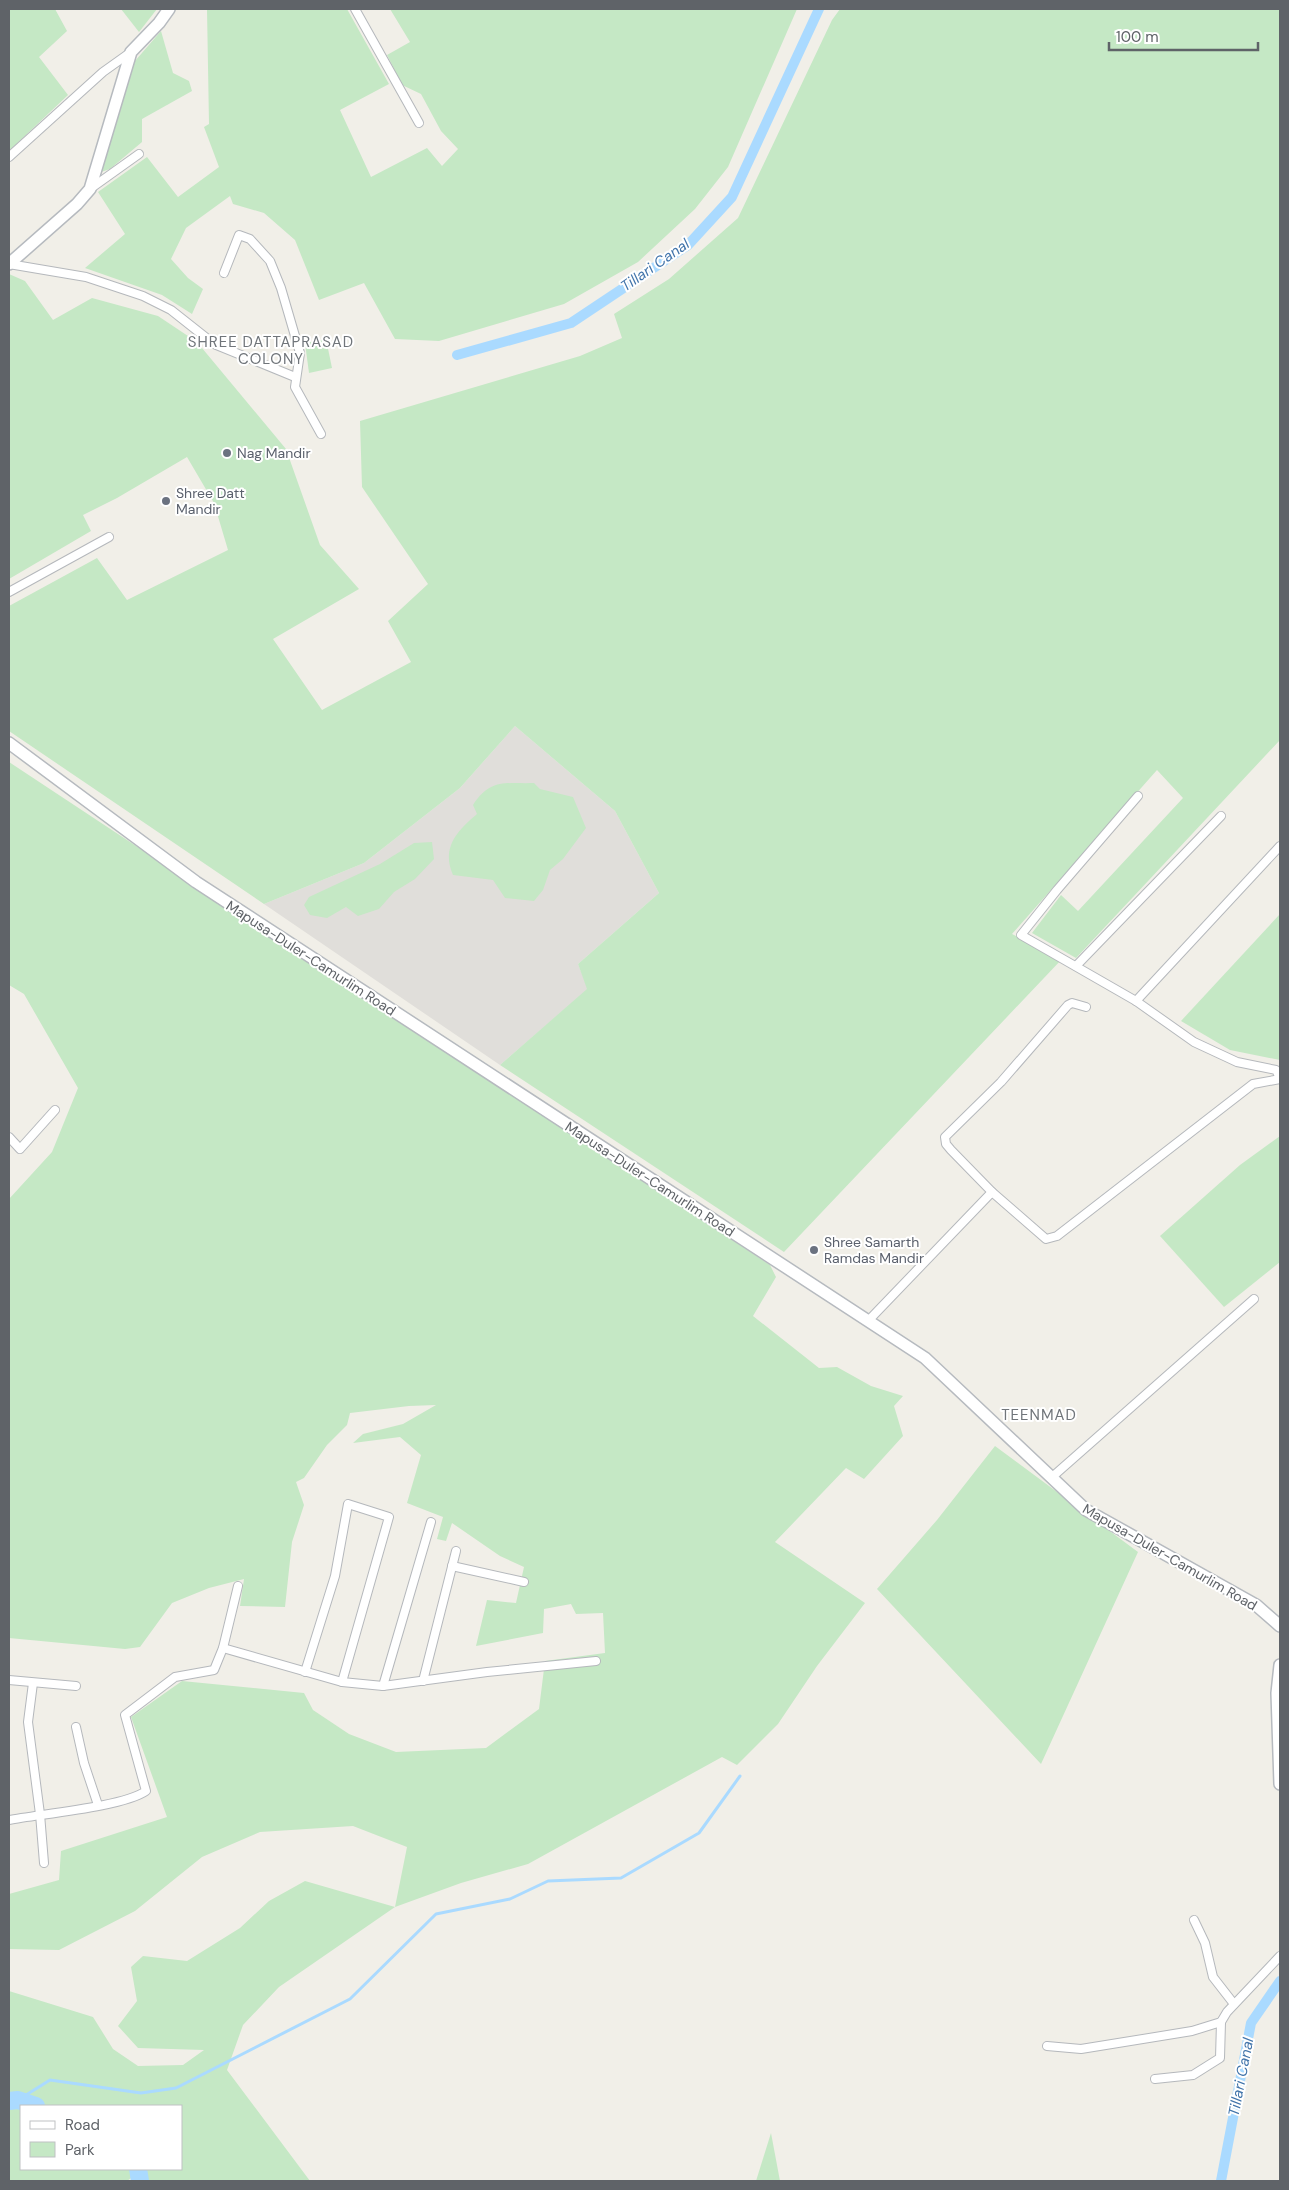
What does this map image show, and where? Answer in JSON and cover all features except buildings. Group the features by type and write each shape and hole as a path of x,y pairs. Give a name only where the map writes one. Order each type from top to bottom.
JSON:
{"street":[{"path":"9,157 103,72 131,52 159,23 168,9"},
{"path":"355,9 419,123"},
{"path":"90,189 131,52"},
{"path":"9,264 77,204 90,189 140,154"},
{"path":"224,273 239,235 250,239 270,260 281,288 300,353 295,387 322,434"},
{"path":"9,264 86,277 143,296 171,310 214,344 296,377"},
{"path":"9,592 109,537"},
{"name":"Mapusa-Duler-Camurlim Road","path":"9,743 196,882 925,1358 1086,1510 1256,1605 1280,1626"},
{"path":"1086,1007 1072,1003 1068,1005 1000,1082 945,1137 946,1144 951,1150 992,1192 1046,1239 1057,1236 1253,1084 1280,1078 1276,1070 1237,1062 1194,1042 1136,1001 1021,935 1138,796"},
{"path":"1076,966 1221,816"},
{"path":"1136,1001 1280,846"},
{"path":"9,1137 20,1150 55,1110"},
{"path":"868,1321 992,1192"},
{"path":"1051,1478 1254,1299"},
{"path":"305,1672 335,1576 348,1504 389,1517 342,1682"},
{"path":"383,1686 431,1522"},
{"path":"423,1681 456,1551"},
{"path":"452,1566 524,1582"},
{"path":"9,1820 98,1805 138,1796 146,1791 125,1715 175,1677 214,1670 222,1648 238,1586"},
{"path":"222,1648 342,1682 383,1686 596,1661"},
{"path":"1280,1665 1277,1692 1280,1784"},
{"path":"9,1680 76,1686"},
{"path":"33,1683 28,1722 40,1814 44,1863"},
{"path":"76,1727 84,1763 98,1805"},
{"path":"1194,1920 1205,1943 1213,1977 1234,2004"},
{"path":"1155,2079 1193,2075 1220,2058 1221,2022 1234,2004 1280,1956"},
{"path":"1047,2046 1081,2049 1192,2031 1221,2022"}],"shaded area":[{"path":"515,726 615,811 659,893 578,964 588,989 500,1065 264,904 364,863 460,788"}],"green space":[{"path":"9,9 55,9 67,31 39,57 68,95 9,151"},
{"path":"121,9 157,9 139,32"},
{"path":"207,9 347,9 389,84 340,110 371,177 427,148 442,166 458,149 441,131 421,94 402,85 387,55 410,42 390,9 797,9 728,167 695,209 638,262 564,304 439,341 395,339 364,283 319,300 295,240 264,213 233,204 230,196 186,228 171,259 188,278 203,289 192,314 162,295 85,268 125,234 98,192 147,157 178,197 219,167 204,127 209,124"},
{"path":"840,9 1280,9 1280,740 1076,958 1032,933 1061,895 1078,911 1183,798 1157,770 1012,934 1062,959 784,1252 500,1065 587,989 578,964 659,893 615,811 515,726 460,788 364,863 264,904 9,731 9,606 97,558 127,600 228,550 214,503 187,457 117,498 83,515 91,531 9,579 9,274 25,281 53,320 92,298 158,316 197,342 286,449 320,545 359,589 273,639 322,710 411,662 388,621 428,584 362,487 360,421 580,356 622,338 614,314 669,279 738,218 832,20"},
{"path":"161,31 173,73 189,81 192,91 142,119 142,142 110,169 101,172 135,61"},
{"path":"326,339 332,368 309,373 305,343"},
{"path":"9,762 770,1265 776,1277 753,1316 819,1368 837,1367 871,1386 903,1396 894,1406 903,1436 864,1479 846,1468 775,1542 865,1603 817,1666 778,1724 737,1765 722,1757 528,1864 461,1883 395,1907 407,1847 353,1826 260,1832 202,1857 135,1911 59,1950 9,1949 9,1894 59,1880 61,1851 167,1817 131,1717 182,1681 304,1693 313,1710 349,1734 396,1752 486,1748 539,1709 545,1661 605,1653 603,1613 576,1614 571,1604 544,1609 543,1633 476,1646 487,1600 516,1603 524,1567 500,1556 452,1523 446,1541 437,1539 443,1517 407,1503 421,1455 400,1437 353,1443 363,1434 403,1424 436,1405 409,1406 350,1413 347,1425 327,1445 304,1478 296,1482 304,1505 292,1542 285,1607 240,1606 244,1579 209,1588 172,1603 140,1647 125,1649 9,1638 9,1199 52,1152 78,1088 24,994 9,985"},
{"path":"534,783 540,789 573,797 586,828 563,859 550,870 543,890 534,901 505,898 493,880 453,875 449,856 450,848 457,834 477,814 473,805 480,796 486,790 499,784"},
{"path":"432,842 434,859 415,879 394,892 379,909 358,916 346,907 327,918 310,915 304,905 309,897 380,864 414,843"},
{"path":"1280,914 1280,1060 1230,1050 1181,1021"},
{"path":"1280,1136 1280,1262 1224,1307 1160,1236 1240,1165"},
{"path":"995,1446 1138,1552 1041,1764 877,1589 937,1520"},
{"path":"305,1881 395,1907 279,1987 243,2025 227,2070 310,2181 134,2181 134,2176 127,2181 9,2181 9,1991 93,2017 113,2049 138,2066 183,2065 204,2050 138,2048 118,2026 137,2001 131,1967 143,1956 187,1961 240,1928 269,1901"},
{"path":"771,2133 780,2181 756,2181"}],"waterway":[{"name":"Tillari Canal","path":"457,355 571,323 688,245 732,197 819,9"},
{"path":"18,2100 50,2080 141,2093 176,2088 350,1999 436,1914 510,1899 548,1881 621,1878 699,1833 740,1776"},
{"name":"Tillari Canal","path":"1221,2181 1251,2023 1280,1981"},
{"path":"9,2101 18,2100 33,2105"},
{"path":"138,2170 140,2181"}],"place":[{"name":"Nag Mandir","path":"227,453"},
{"name":"Shree Datt Mandir","path":"166,501"},
{"name":"Shree Samarth Ramdas Mandir","path":"814,1250"}],"district":[{"name":"SHREE DATTAPRASAD COLONY","path":"271,350"},
{"name":"TEENMAD","path":"1039,1415"}]}
